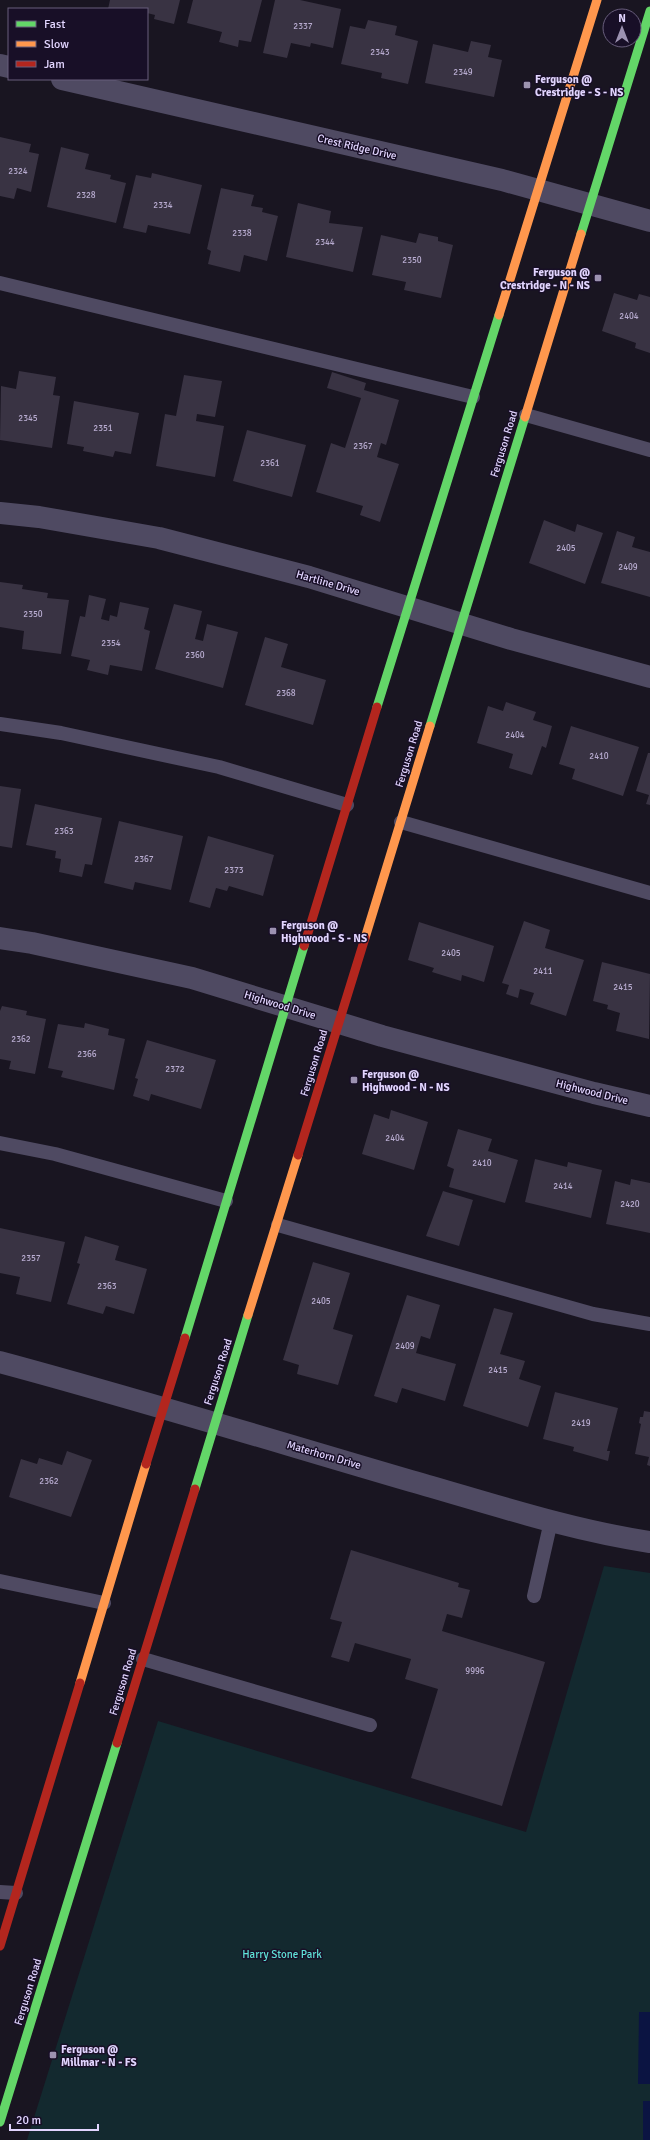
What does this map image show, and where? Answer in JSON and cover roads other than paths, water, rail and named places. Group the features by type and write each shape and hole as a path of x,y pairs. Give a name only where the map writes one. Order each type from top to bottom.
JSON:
{"main road":[{"path":"0,1946 165,1408 226,1201 407,607 539,190 597,0"},
{"name":"Ferguson Road","path":"0,2122 214,1423 278,1225 461,623 650,11"}],"street":[{"name":"Crest Ridge Drive","path":"66,80 539,190 650,222"},
{"name":"Hartline Drive","path":"0,513 40,517 159,538 309,577 511,639 650,677"},
{"name":"Highwood Drive","path":"0,938 32,943 192,978 339,1024 587,1091 650,1106"},
{"name":"Materhorn Drive","path":"0,1362 165,1408 551,1521 650,1542"}],"lane":[{"path":"0,283 473,396"},
{"path":"526,415 650,450"},
{"path":"0,724 61,733 219,767 347,805"},
{"path":"401,822 650,893"},
{"path":"0,1143 55,1154 226,1201"},
{"path":"278,1225 593,1314 650,1324"},
{"path":"534,1596 551,1521"},
{"path":"0,1581 104,1603"},
{"path":"143,1659 370,1725"},
{"path":"0,1892 16,1893"}],"place":[{"name":"Ferguson @ Crestridge - S - NS","path":"527,85"},
{"name":"Ferguson @ Crestridge - N - NS","path":"598,278"},
{"name":"Ferguson @ Highwood - S - NS","path":"273,931"},
{"name":"Ferguson @ Highwood - N - NS","path":"354,1080"},
{"name":"Ferguson @ Millmar - N - FS","path":"53,2055"}],"park label":[{"name":"Harry Stone Park","path":"282,1954"}]}
